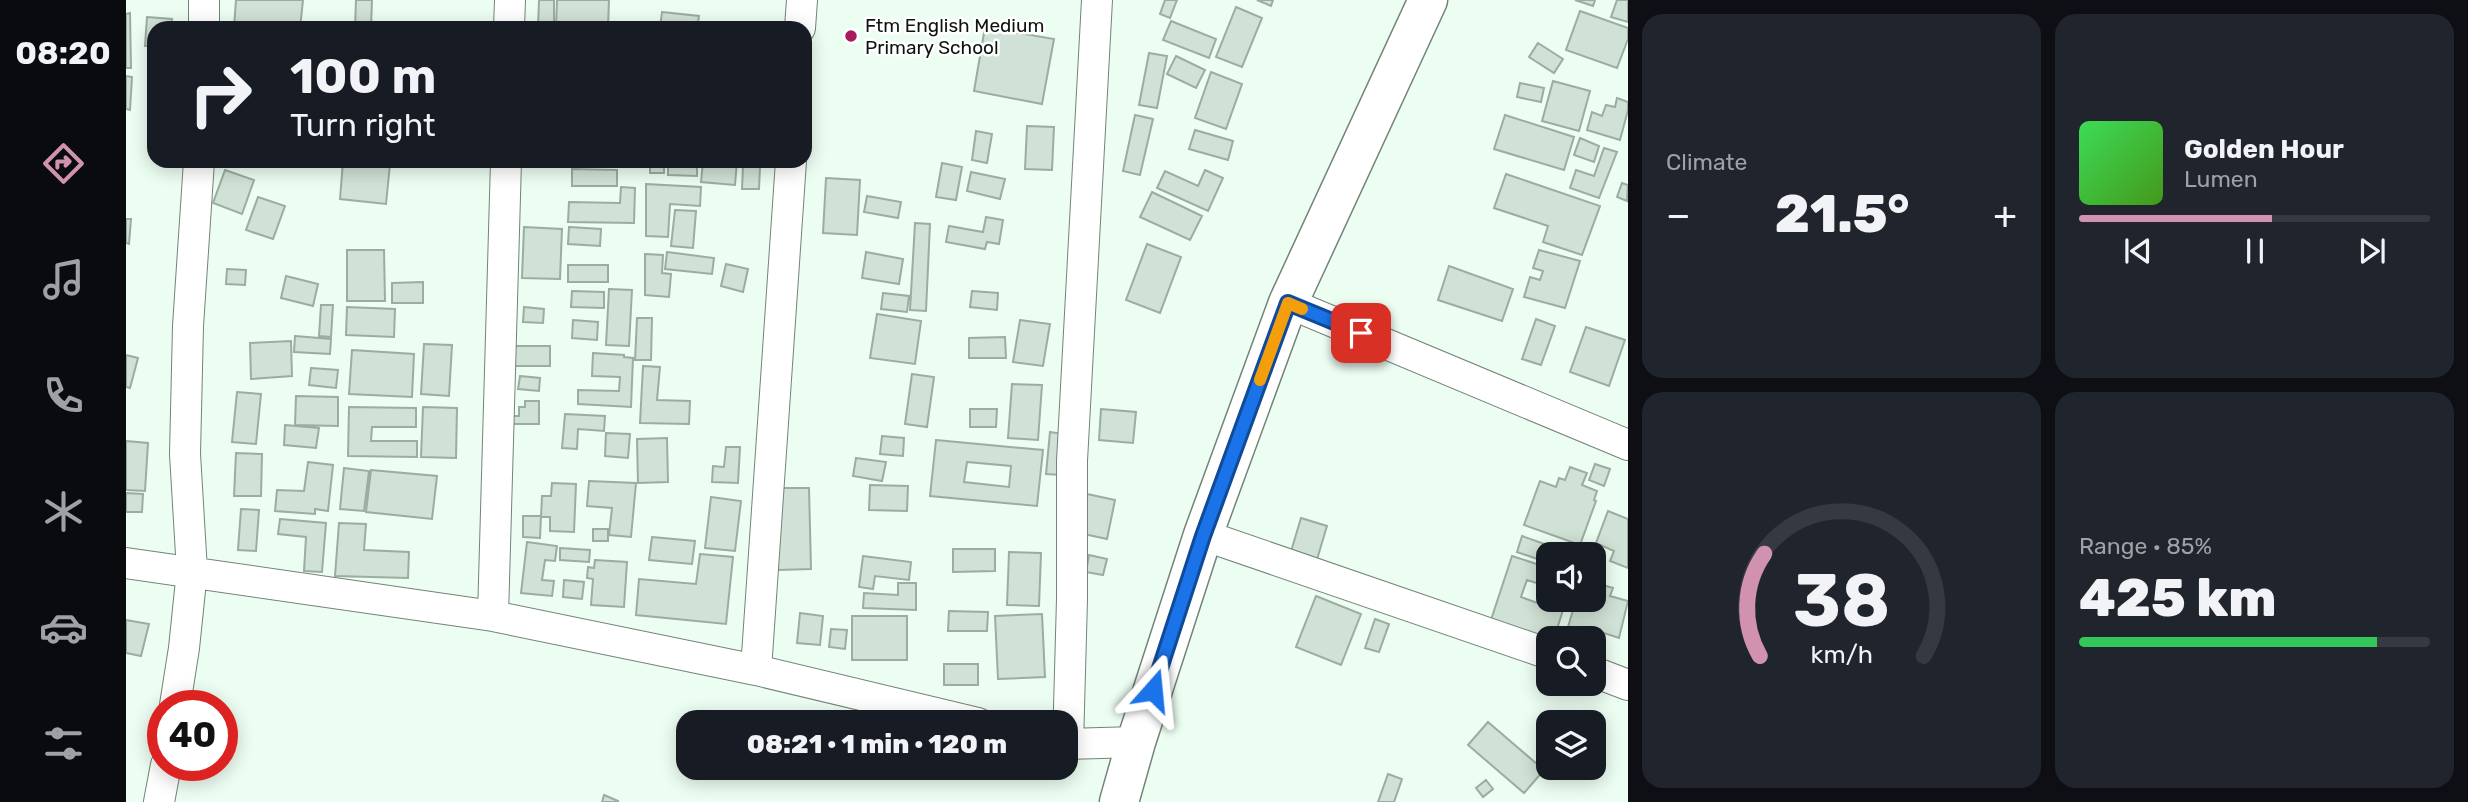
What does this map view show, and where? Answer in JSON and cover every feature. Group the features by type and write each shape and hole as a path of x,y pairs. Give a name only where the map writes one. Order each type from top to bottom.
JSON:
{"street":[{"path":"204,0 204,21"},
{"path":"509,21 510,0"},
{"path":"800,21 802,0"},
{"path":"1068,710 1072,599 1072,461 1097,0"},
{"path":"1119,802 1203,536 1288,303 1428,0"},
{"path":"177,690 192,571 185,454 188,326 199,168"},
{"path":"493,616 506,168"},
{"path":"756,670 791,168"},
{"path":"1288,303 1628,445"},
{"path":"1203,536 1536,650"},
{"path":"126,563 493,616 756,670 924,710"},
{"path":"1606,677 1628,685"},
{"path":"1078,744 1136,742"},
{"path":"159,802 163,781"}],"building":[{"path":"236,0 303,0 301,21 234,21"},
{"path":"356,0 372,0 371,21 355,21"},
{"path":"539,0 554,0 554,21 538,21"},
{"path":"557,0 609,0 608,21 556,21"},
{"path":"1165,0 1177,0 1170,18 1160,14"},
{"path":"1257,0 1273,0 1271,6"},
{"path":"1575,0 1595,0 1593,6"},
{"path":"1617,0 1628,0 1628,22 1611,17"},
{"path":"1236,7 1262,18 1242,67 1216,57"},
{"path":"1580,11 1628,28 1628,39 1617,68 1566,50"},
{"path":"662,12 699,16 698,21 661,21"},
{"path":"130,13 131,68 126,68 126,14"},
{"path":"147,17 172,19 147,21 145,46"},
{"path":"1171,21 1216,39 1209,58 1163,40"},
{"path":"985,27 1054,39 1042,104 974,91"},
{"path":"1538,43 1563,59 1554,73 1529,57"},
{"path":"1149,53 1167,56 1157,108 1139,105"},
{"path":"1176,56 1205,70 1196,88 1167,74"},
{"path":"1211,72 1242,84 1226,129 1195,118"},
{"path":"126,76 132,77 130,110 126,109"},
{"path":"1553,81 1590,91 1579,131 1542,121"},
{"path":"1520,83 1544,88 1541,102 1517,97"},
{"path":"1617,98 1628,102 1620,140 1587,130 1592,112 1602,116 1606,105 1615,107"},
{"path":"1135,115 1153,119 1140,175 1123,171"},
{"path":"1505,115 1574,137 1564,170 1494,149"},
{"path":"1027,126 1054,127 1052,170 1025,169"},
{"path":"1195,130 1233,141 1228,160 1189,149"},
{"path":"976,131 992,134 987,163 972,160"},
{"path":"1580,138 1599,146 1594,162 1574,155"},
{"path":"1604,148 1617,152 1599,198 1570,188 1576,170 1594,176"},
{"path":"942,163 962,167 956,200 936,197"},
{"path":"342,168 390,168 386,204 340,199"},
{"path":"650,168 664,168 664,173 650,173"},
{"path":"668,168 697,168 697,176 668,175"},
{"path":"702,168 736,168 735,185 701,182"},
{"path":"743,168 760,168 759,189 742,189"},
{"path":"572,169 617,170 617,186 572,186"},
{"path":"225,170 254,180 242,214 213,203"},
{"path":"1205,170 1223,178 1208,211 1157,188 1165,171 1198,186"},
{"path":"971,172 1005,179 1000,199 967,191"},
{"path":"1506,174 1600,206 1582,255 1543,242 1548,226 1494,208"},
{"path":"826,178 860,180 857,235 823,233"},
{"path":"1622,183 1628,185 1627,201 1617,197"},
{"path":"646,184 701,187 700,206 670,204 668,237 646,236"},
{"path":"621,187 635,188 634,223 568,222 569,202 620,203"},
{"path":"1152,192 1202,216 1190,240 1140,217"},
{"path":"867,196 901,202 898,218 864,212"},
{"path":"258,197 285,206 273,239 246,230"},
{"path":"675,210 696,211 693,248 671,246"},
{"path":"986,217 1003,220 999,244 987,242 985,249 946,242 949,226 983,232"},
{"path":"126,219 131,219 129,244 126,243"},
{"path":"915,223 930,224 926,311 910,310"},
{"path":"524,227 562,229 560,279 522,278"},
{"path":"569,227 601,229 600,246 568,244"},
{"path":"1147,244 1181,257 1160,313 1126,300"},
{"path":"347,250 384,250 385,301 347,301"},
{"path":"1539,250 1580,261 1565,308 1524,297 1530,277 1540,280 1543,271 1533,268"},
{"path":"667,252 714,258 712,274 665,269"},
{"path":"866,252 903,259 899,284 862,278"},
{"path":"645,254 663,255 662,273 671,274 669,297 645,295"},
{"path":"726,264 748,269 743,292 721,286"},
{"path":"568,265 608,265 608,282 568,282"},
{"path":"1449,266 1513,289 1502,321 1438,300"},
{"path":"227,269 246,270 245,285 226,284"},
{"path":"286,276 318,284 313,306 281,298"},
{"path":"423,282 423,303 392,303 392,283"},
{"path":"609,289 632,290 629,346 606,345"},
{"path":"572,291 604,292 604,308 571,307"},
{"path":"972,291 998,293 997,310 970,307"},
{"path":"883,293 909,296 907,312 881,309"},
{"path":"321,305 333,305 331,337 319,336"},
{"path":"347,307 395,309 394,337 346,335"},
{"path":"524,307 544,309 543,323 523,322"},
{"path":"877,314 921,321 915,364 870,358"},
{"path":"637,318 652,318 651,360 635,360"},
{"path":"1536,319 1555,326 1541,365 1522,359"},
{"path":"573,320 598,322 597,340 572,338"},
{"path":"1020,320 1050,324 1043,366 1013,362"},
{"path":"1586,327 1625,340 1609,386 1570,372"},
{"path":"295,336 331,339 330,354 294,352"},
{"path":"1005,337 1006,358 969,358 969,338"},
{"path":"291,341 292,376 251,379 250,343"},
{"path":"424,344 452,345 449,396 421,394"},
{"path":"513,346 550,346 550,366 513,366"},
{"path":"352,350 414,354 412,397 349,394"},
{"path":"593,353 633,358 631,407 578,404 578,390 619,391 620,377 592,376"},
{"path":"126,355 138,358 130,388 126,387"},
{"path":"643,366 660,367 657,400 690,401 689,424 640,423"},
{"path":"311,368 338,370 336,388 309,385"},
{"path":"912,374 934,377 927,427 905,424"},
{"path":"520,376 540,378 539,391 518,389"},
{"path":"1012,384 1042,385 1038,440 1008,438"},
{"path":"237,392 261,394 256,444 232,442"},
{"path":"296,396 338,397 338,426 295,425"},
{"path":"525,401 539,401 539,424 513,424 513,416 519,416 519,407 525,407"},
{"path":"349,407 416,408 416,427 372,427 371,441 417,441 417,457 348,456"},
{"path":"423,407 457,408 456,458 421,457"},
{"path":"970,409 997,409 996,427 970,427"},
{"path":"1101,409 1136,412 1133,443 1099,440"},
{"path":"565,414 605,416 604,431 578,429 577,449 562,448"},
{"path":"285,425 319,428 316,448 284,445"},
{"path":"1050,432 1064,434 1061,475 1046,474"},
{"path":"606,433 630,434 628,458 605,456"},
{"path":"882,436 904,438 903,456 880,454"},
{"path":"667,438 668,482 638,483 637,439"},
{"path":"936,440 1043,450 1037,506 930,496","holes":["967,462 1011,466 1009,487 964,482"]},
{"path":"126,441 148,443 145,491 126,490"},
{"path":"726,447 740,447 738,483 712,482 713,466 724,467"},
{"path":"236,453 262,454 261,496 234,496"},
{"path":"856,458 886,462 882,481 853,476"},
{"path":"308,462 333,465 328,511 315,509 315,514 275,511 277,490 304,491"},
{"path":"1595,464 1610,469 1604,486 1589,480"},
{"path":"1570,467 1587,473 1582,485 1597,491 1581,542 1572,542 1524,525 1540,481 1556,487 1559,478 1565,480"},
{"path":"344,468 369,471 364,511 340,509"},
{"path":"371,470 437,476 432,519 366,512"},
{"path":"589,481 636,483 631,537 609,535 612,508 587,506"},
{"path":"552,483 576,484 574,532 550,531 550,517 541,517 542,496 551,496"},
{"path":"870,485 908,486 907,511 869,510"},
{"path":"777,488 809,488 811,569 778,570"},
{"path":"126,493 143,494 142,512 126,512"},
{"path":"1087,494 1115,500 1107,539 1079,533"},
{"path":"711,497 741,501 735,551 705,548"},
{"path":"241,509 259,510 256,551 238,550"},
{"path":"1608,511 1628,519 1628,568 1610,561 1614,551 1606,547 1606,542 1596,542"},
{"path":"523,516 541,516 540,538 523,537"},
{"path":"1301,518 1327,526 1315,566 1289,558"},
{"path":"280,519 326,523 322,572 304,571 306,537 278,534"},
{"path":"339,523 366,524 364,550 409,552 408,578 335,576"},
{"path":"593,529 608,529 608,541 593,541"},
{"path":"1522,536 1539,542 1536,542 1536,559 1517,552"},
{"path":"652,537 695,541 692,564 649,560"},
{"path":"527,542 557,546 555,561 545,560 542,580 554,581 552,596 521,593"},
{"path":"560,548 590,550 589,562 560,560"},
{"path":"953,549 995,549 995,571 953,572"},
{"path":"1009,552 1041,553 1039,606 1007,605"},
{"path":"700,554 733,557 726,624 636,615 639,579 696,584"},
{"path":"1089,555 1107,559 1103,575 1086,572"},
{"path":"863,556 911,562 909,580 875,576 873,589 859,587"},
{"path":"1512,556 1536,564 1536,583 1527,580 1521,597 1536,602 1536,612 1562,612 1558,626 1536,626 1536,635 1489,626"},
{"path":"595,560 627,562 624,607 591,605 593,579 587,578 588,567 594,568"},
{"path":"564,580 584,582 582,599 563,597"},
{"path":"898,583 916,583 916,610 863,608 864,593 898,595"},
{"path":"1606,586 1613,588 1610,596 1628,601 1619,638 1606,634 1606,626 1568,626 1572,612 1606,612"},
{"path":"1316,596 1361,614 1341,665 1296,647"},
{"path":"949,611 988,612 987,631 948,631"},
{"path":"800,613 823,616 820,645 797,643"},
{"path":"1042,614 1045,677 998,679 995,616"},
{"path":"852,616 907,616 907,660 852,660"},
{"path":"1375,619 1389,624 1379,652 1365,648"},
{"path":"126,620 149,624 141,656 126,653"},
{"path":"831,629 847,630 845,649 829,647"},
{"path":"944,664 978,664 978,685 944,685"},
{"path":"1488,722 1536,763 1536,779 1524,793 1468,745"},
{"path":"1388,774 1402,779 1394,802 1378,802"},
{"path":"1486,780 1493,789 1483,797 1476,788"},
{"path":"604,795 618,801 618,802 602,802"}],"slow traffic":[{"path":"1260,380 1288,303 1302,309"}],"place":[{"name":"Ftm English Medium Primary School","path":"851,36"}],"route":[{"path":"1153,690 1203,536 1288,303 1361,333"}]}
